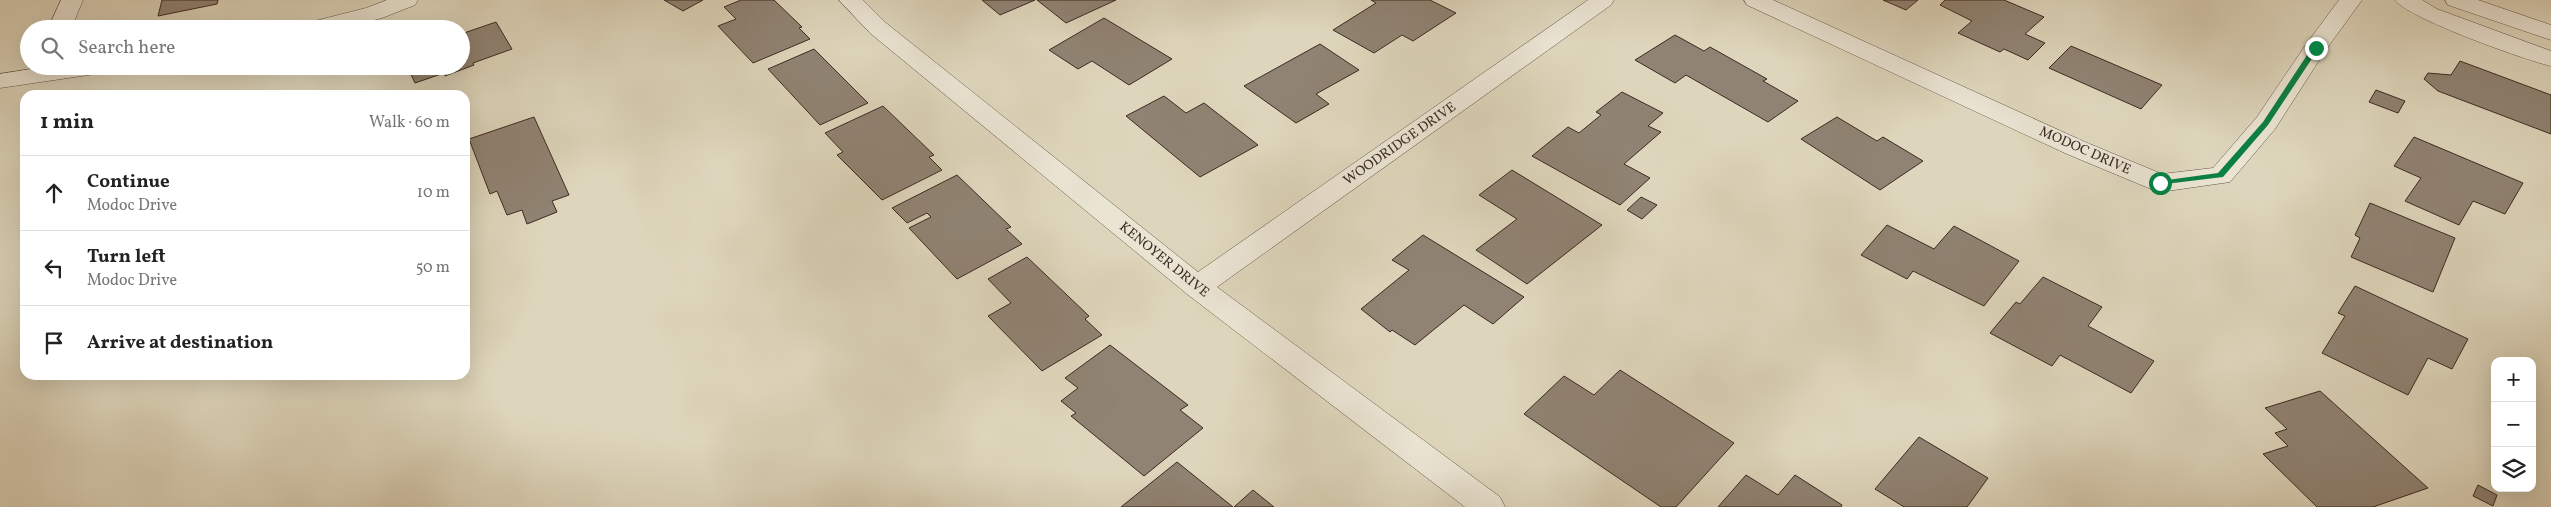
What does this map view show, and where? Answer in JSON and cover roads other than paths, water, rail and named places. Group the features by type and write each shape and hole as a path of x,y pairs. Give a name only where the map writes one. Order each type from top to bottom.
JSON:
{"street":[{"path":"63,20 72,0"},
{"path":"346,20 374,13 407,0"},
{"name":"KENOYER DRIVE","path":"850,0 878,28 1197,287 1489,507"},
{"name":"WOODRIDGE DRIVE","path":"1197,287 1603,0"},
{"name":"MODOC DRIVE","path":"1755,0 2076,148 2160,183 2221,176 2266,123 2316,48 2351,0"},
{"path":"2406,0 2429,14 2551,58"},
{"path":"2456,0 2551,33"},
{"path":"0,81 24,75"}]}
